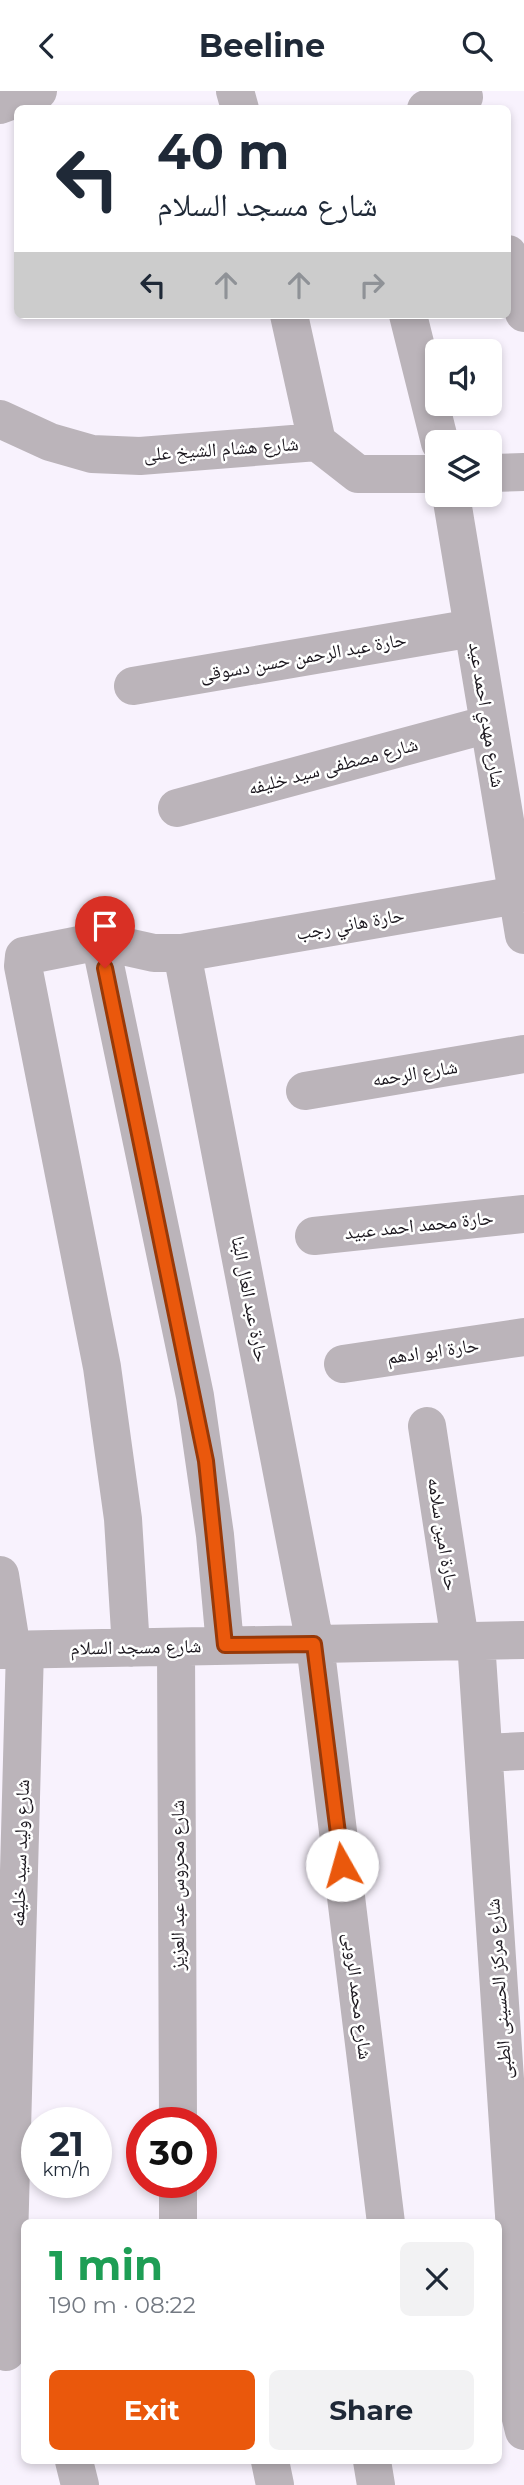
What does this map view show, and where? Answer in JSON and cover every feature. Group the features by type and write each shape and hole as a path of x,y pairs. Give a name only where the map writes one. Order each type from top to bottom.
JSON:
{"street":[{"path":"0,105 38,91"},
{"path":"441,105 464,99"},
{"path":"511,265 524,313"},
{"path":"290,319 317,442"},
{"path":"409,319 437,430"},
{"name":"شارع هشام الشيخ على","path":"0,419 50,442 92,454 140,456 317,442 358,474 425,474"},
{"path":"502,473 524,472"},
{"name":"شارع مهدي احمد عيد","path":"453,507 524,935"},
{"name":"حارة عبد الرحمن حسن دسوقى","path":"133,686 473,628"},
{"name":"شارع مصطفى سيد خليفه","path":"177,808 489,724"},
{"name":"حارة هاني رجب","path":"100,941 154,953 182,953 517,895"},
{"path":"131,1648 123,1519 102,1367 22,960 28,953 100,941 202,1435 225,1645"},
{"name":"حارة عبد العال البنا","path":"182,953 314,1644"},
{"name":"شارع الرحمه","path":"305,1091 524,1054"},
{"name":"حارة محمد احمد عبيد","path":"314,1236 524,1214"},
{"name":"حارة ابو ادهم","path":"343,1364 524,1337"},
{"name":"حارة امين سلامه","path":"427,1426 468,1641"},
{"name":"شارع وليد سيد خليفه","path":"0,1575 12,1650 10,2352"},
{"name":"شارع مسجد السلام","path":"12,1650 524,1640"},
{"name":"شارع مركز الحسينى الطبى","path":"468,1641 484,1753 512,2339 524,2431"},
{"name":"شارع محمد الروبى","path":"314,1644 386,2219"},
{"name":"شارع محروس عبد العزيز","path":"176,1647 178,2107"},
{"path":"484,1753 524,1751"},
{"path":"178,2198 178,2219"},
{"path":"75,2464 80,2485"},
{"path":"271,2464 275,2485"},
{"path":"372,2464 376,2485"}],"route":[{"path":"105,968 195,1396 215,1535 225,1645 314,1644 342,1865"}]}
